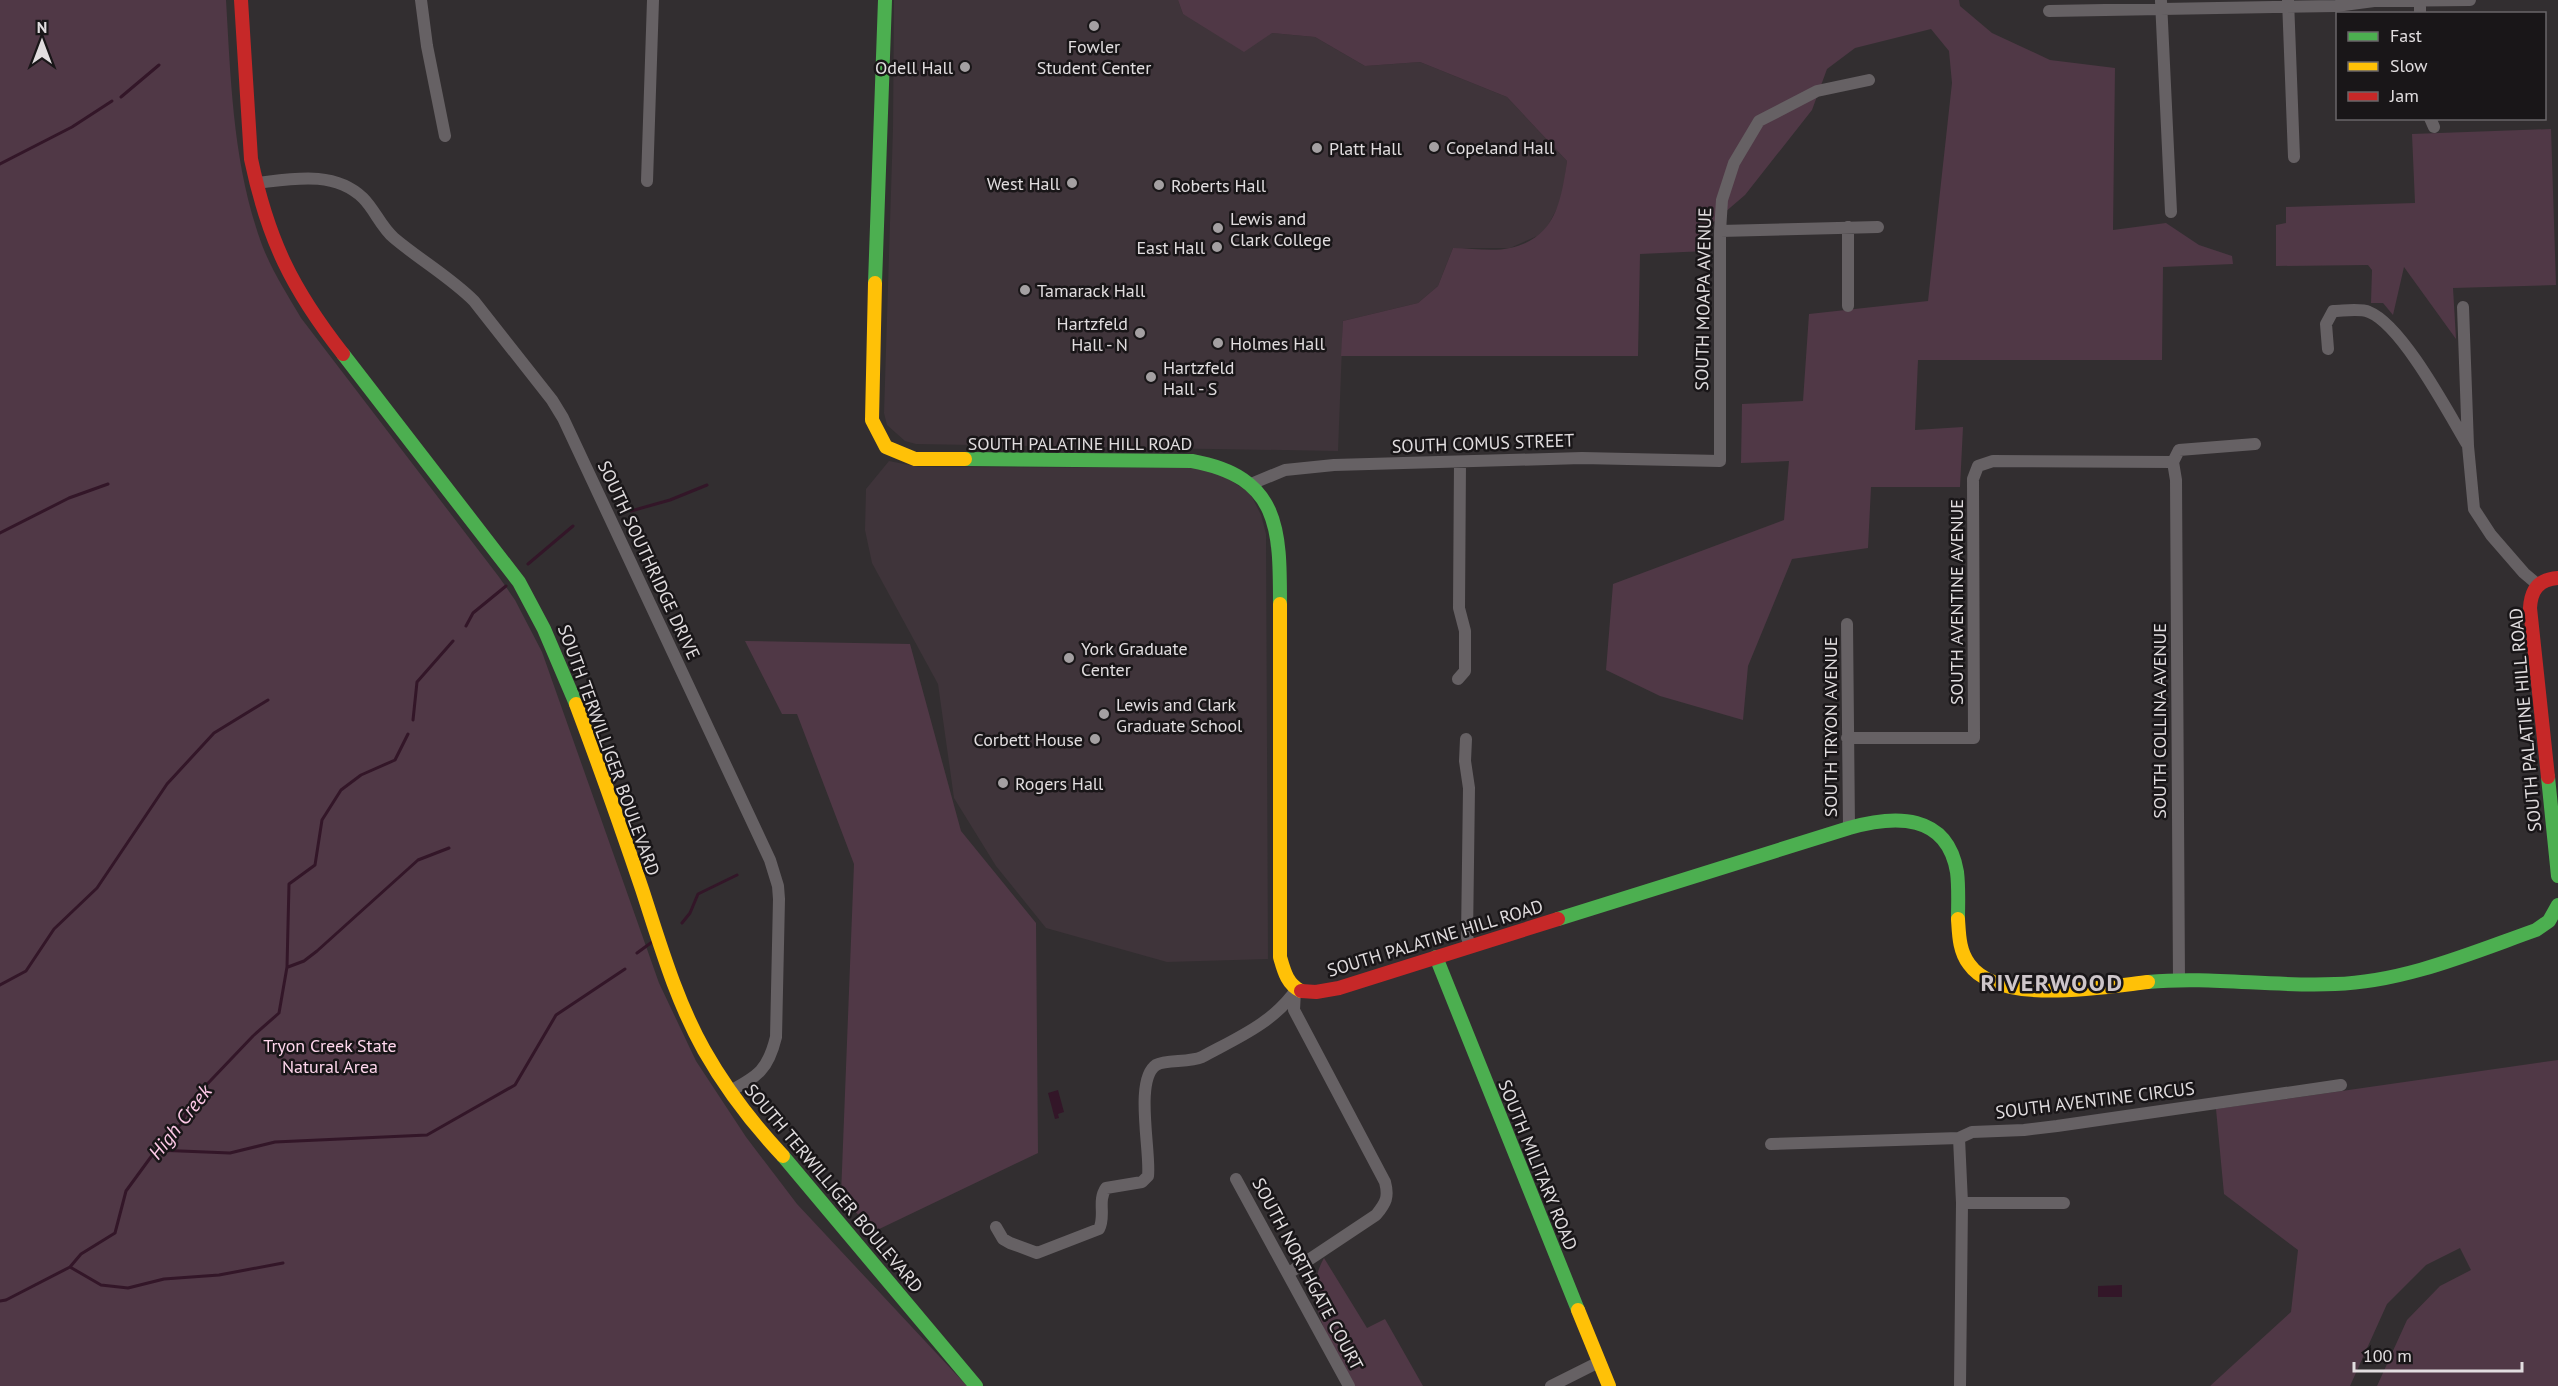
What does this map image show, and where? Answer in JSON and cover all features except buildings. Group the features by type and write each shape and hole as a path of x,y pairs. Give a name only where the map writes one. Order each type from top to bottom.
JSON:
{"street":[{"name":"SOUTH TERWILLIGER BOULEVARD","path":"241,0 251,159 275,246 294,284 315,318 519,582 539,617 552,642 596,756 661,951 678,995 706,1054 730,1092 762,1134 976,1386"},
{"path":"421,0 427,46 445,136"},
{"path":"647,181 653,0"},
{"name":"SOUTH PALATINE HILL ROAD","path":"885,0 872,411 874,428 886,447 906,457 925,460 1192,461 1230,470 1251,484 1271,514 1280,548 1280,957 1285,979 1296,990 1308,993 1325,992 1849,828 1877,820 1905,818 1929,828 1942,839 1952,854 1958,869 1958,927 1962,954 1969,967 1984,977 2014,987 2058,990 2179,980 2295,984 2386,979 2536,930 2549,921 2558,905"},
{"path":"2049,11 2161,4 2288,3 2336,6 2374,1 2470,0"},
{"path":"2288,3 2294,157"},
{"path":"2161,4 2171,212"},
{"name":"SOUTH MOAPA AVENUE","path":"1719,461 1720,231 1722,200 1734,163 1760,121 1817,91 1869,80"},
{"name":"SOUTH SOUTHRIDGE DRIVE","path":"256,183 300,178 329,180 352,189 362,197 388,233 463,289 552,400 563,418 770,860 778,886 776,1038 765,1068 730,1092"},
{"path":"1848,227 1848,306"},
{"path":"1720,231 1878,227"},
{"path":"2463,307 2468,446 2474,509 2491,535 2524,573 2537,584"},
{"path":"2328,348 2326,324 2332,311 2368,311 2379,318 2396,333 2468,446"},
{"path":"2173,462 2179,450 2255,444"},
{"name":"SOUTH COMUS STREET","path":"1251,484 1293,468 1582,458 1719,461"},
{"name":"SOUTH AVENTINE AVENUE","path":"1847,738 1974,738 1973,479 1978,466 1993,461 2173,462"},
{"path":"1458,679 1465,671 1465,634 1459,608 1460,462"},
{"name":"SOUTH COLLINA AVENUE","path":"2173,462 2176,480 2179,980"},
{"name":"SOUTH PALATINE HILL ROAD","path":"2558,578 2546,579 2537,584 2533,591 2530,608 2558,876"},
{"name":"SOUTH TRYON AVENUE","path":"1847,624 1849,828"},
{"path":"1466,739 1465,761 1470,788 1467,937 1470,946"},
{"name":"SOUTH MILITARY ROAD","path":"1436,957 1609,1386"},
{"path":"996,1227 1004,1239 1032,1252 1044,1251 1099,1229 1103,1220 1102,1195 1106,1188 1146,1180 1149,1170 1145,1111 1147,1085 1153,1068 1160,1063 1192,1062 1211,1052 1272,1018 1296,990"},
{"path":"1289,1273 1376,1215 1387,1198 1385,1182 1294,1010 1296,990"},
{"name":"SOUTH AVENTINE CIRCUS","path":"1771,1144 1959,1138 1972,1132 2057,1126 2340,1085"},
{"path":"1959,1138 1962,1203 1960,1386"},
{"name":"SOUTH NORTHGATE COURT","path":"1236,1179 1349,1386"},
{"path":"1962,1203 2064,1203"},
{"path":"1551,1386 1599,1362"}],"shaded area":[{"name":"Lewis and Clark College","path":"894,0 1178,0 1183,14 1272,33 1315,37 1365,66 1420,62 1507,97 1567,161 1562,199 1544,233 1510,248 1453,248 1438,286 1418,303 1343,321 1338,451 916,444 905,441 887,425 884,413 893,128"},
{"name":"Lewis and Clark Graduate School","path":"889,461 919,467 1196,468 1216,471 1250,493 1261,515 1266,534 1268,959 1167,962 1046,928 996,866 954,798 938,684 872,563 865,530 866,489"},
{"path":"1058,1090 1064,1112 1058,1114 1059,1118 1055,1119 1048,1093"},
{"path":"2122,1285 2122,1297 2098,1297 2098,1286"}],"green space":[{"name":"Tryon Creek State Natural Area","path":"0,0 226,0 232,93 239,154 252,215 266,255 301,318 515,600 542,652 659,983 696,1061 746,1137 797,1204 967,1386 0,1386"},
{"path":"1178,0 1959,0 1960,6 1992,33 2050,60 2115,68 2113,230 2166,223 2199,245 2232,256 2233,264 2163,267 2162,360 1918,360 1915,430 1963,427 1960,487 1871,487 1868,548 1792,559 1748,666 1743,720 1660,696 1606,670 1613,584 1784,520 1789,461 1741,463 1742,404 1803,401 1809,314 1928,301 1952,83 1949,51 1931,29 1855,48 1827,69 1812,110 1745,195 1710,225 1706,251 1640,254 1638,356 1341,356 1343,321 1418,303 1438,286 1453,248 1489,250 1510,248 1537,236 1554,216 1562,190 1567,161 1507,97 1420,62 1365,66 1315,37 1272,33 1244,52 1183,14"},
{"path":"2551,129 2556,285 2453,288 2456,339 2404,267 2393,315 2383,303 2371,303 2372,270 2368,265 2276,266 2276,225 2286,223 2286,207 2415,203 2412,134"},
{"path":"745,641 910,644 961,831 1036,923 1038,1153 873,1232 841,1195 854,864 797,714 782,714"},
{"path":"2558,1060 2558,1386 2377,1386 2407,1320 2440,1286 2471,1270 2460,1248 2426,1265 2387,1304 2350,1386 2210,1386 2291,1312 2298,1250 2224,1194 2216,1109"},
{"path":"1324,1258 1367,1328 1385,1319 1423,1386 1354,1386 1329,1340 1317,1307 1315,1291 1317,1274"}],"waterway":[{"path":"121,97 159,65"},
{"path":"0,164 72,127 112,101"},
{"path":"0,533 69,498 108,484"},
{"path":"631,511 670,500 707,485"},
{"path":"528,564 573,526"},
{"path":"466,626 473,613 506,586"},
{"path":"413,720 417,682 453,641"},
{"path":"0,985 26,971 54,929 97,888 167,784 214,733 268,700"},
{"name":"High Creek","path":"0,1301 70,1267 81,1254 115,1233 126,1191 156,1150 181,1124 192,1100 253,1036 279,1013 287,967 289,884 315,865 322,820 341,790 361,775 395,760 408,734"},
{"path":"288,967 304,961 317,951 418,860 449,848"},
{"path":"682,923 690,913 698,894 737,875"},
{"path":"637,953 652,942"},
{"path":"156,1150 230,1153 275,1142 427,1135 515,1085 556,1015 625,969"},
{"path":"70,1267 101,1285 128,1288 164,1279 219,1275 283,1263"}],"traffic: fast":[{"path":"875,283 885,0"},
{"path":"343,354 519,582 544,629 576,704"},
{"path":"965,459 1192,461 1221,469 1243,480 1259,494 1269,510 1279,552 1280,604"},
{"path":"2548,777 2558,876"},
{"path":"1558,919 1849,828 1884,821 1916,823 1931,829 1942,838 1951,853 1957,872 1958,919"},
{"path":"2148,982 2195,980 2311,985 2386,978 2437,965 2536,930 2549,921 2558,905"},
{"path":"1436,957 1578,1310"},
{"path":"783,1156 976,1386"}],"traffic: slow":[{"path":"875,283 872,420 886,447 915,459 965,459"},
{"path":"1280,604 1280,957 1289,981 1301,991"},
{"path":"576,704 669,971 694,1031 721,1079 783,1156"},
{"path":"1958,919 1961,948 1969,964 1983,977 2003,985 2053,991 2148,982"},
{"path":"1578,1310 1609,1386"}],"traffic: jam":[{"path":"241,0 251,159 265,214 296,285 343,354"},
{"path":"2548,777 2530,608 2532,596 2537,587 2541,583 2558,578"},
{"path":"1301,991 1316,992 1339,988 1558,919"}],"place":[{"name":"Fowler Student Center","path":"1094,26"},
{"name":"Odell Hall","path":"965,67"},
{"name":"Copeland Hall","path":"1434,147"},
{"name":"Platt Hall","path":"1317,148"},
{"name":"West Hall","path":"1072,183"},
{"name":"Roberts Hall","path":"1159,185"},
{"name":"Lewis and Clark College","path":"1218,228"},
{"name":"East Hall","path":"1217,247"},
{"name":"Tamarack Hall","path":"1025,290"},
{"name":"Hartzfeld Hall - N","path":"1140,333"},
{"name":"Holmes Hall","path":"1218,343"},
{"name":"Hartzfeld Hall - S","path":"1151,377"},
{"name":"York Graduate Center","path":"1069,658"},
{"name":"Lewis and Clark Graduate School","path":"1104,714"},
{"name":"Corbett House","path":"1095,739"},
{"name":"Rogers Hall","path":"1003,783"}],"district":[{"name":"RIVERWOOD","path":"2052,982"}]}
